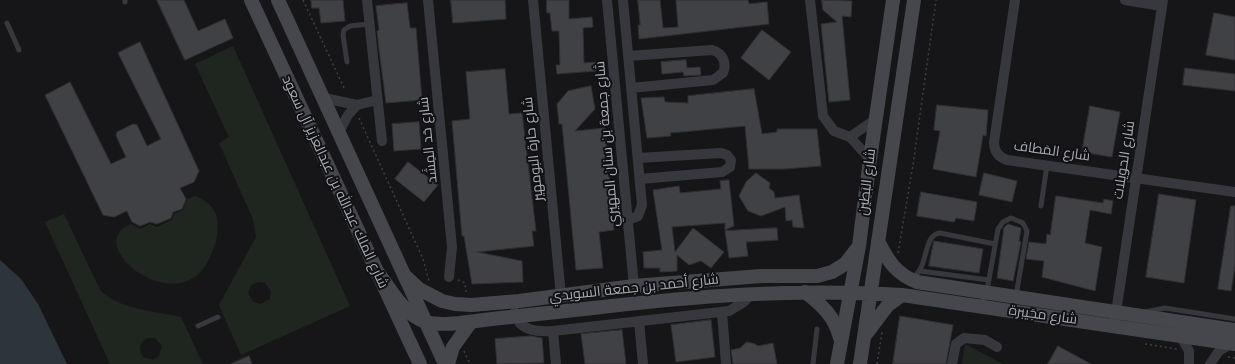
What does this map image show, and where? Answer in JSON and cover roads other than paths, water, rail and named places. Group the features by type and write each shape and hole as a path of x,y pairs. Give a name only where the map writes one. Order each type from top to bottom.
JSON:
{"main road":[{"name":"شارع الملك عبدالله بن عبدالعزيز آل سعود","path":"251,0 420,364"},
{"name":"شارع الملك عبدالله بن عبدالعزيز آل سعود","path":"278,0 426,322 447,364"},
{"name":"شارع البَطِين","path":"836,364 859,246 893,0"},
{"name":"شارع البَطِين","path":"860,364 914,0"},
{"name":"شارع مجَيبرة","path":"878,241 892,266 915,275 923,283 988,286 1016,297 1115,318 1180,335 1234,339"},
{"name":"شارع أحمد بن جمعة السويدي","path":"406,277 431,296 455,304 519,301 634,286 761,276 825,274 837,269 852,258 859,246"},
{"path":"377,271 407,309 426,322"},
{"path":"805,275 807,282 804,292 827,310 836,323 840,338"},
{"path":"623,305 632,294 634,286"},
{"name":"شارع أحمد بن جمعة السويدي","path":"426,322 448,324 471,322 516,316 752,293 850,293"},
{"name":"شارع مجَيبرة","path":"850,293 902,295 979,305 1115,318 1140,315 1234,339"},
{"path":"864,336 888,305 902,295"},
{"path":"447,364 453,346 471,322"}],"street":[{"path":"366,0 382,141"},
{"name":"شارع حَد المِشَد","path":"428,0 452,247 449,277"},
{"name":"شارع حارة البومهير","path":"533,0 561,296"},
{"name":"شارع جمعة بن سنان المهيري","path":"608,0 634,286"},
{"path":"623,0 642,208 638,216 628,220"},
{"path":"810,0 823,116 834,131 850,137 870,159"},
{"name":"شارع المَطاف","path":"1015,0 994,142 995,150 1003,159 1235,192"},
{"path":"1125,0 1162,3"},
{"name":"شارع الحويلات","path":"1115,318 1162,3"},
{"name":"شارع جمعة بن سنان المهيري","path":"628,56 712,50 723,57 725,65 723,73 713,80 632,88"},
{"path":"324,98 357,105 377,100"},
{"path":"339,132 348,115 357,105"},
{"path":"850,137 876,119"},
{"path":"638,158 721,153 728,155 731,160 730,167 722,172 640,179"},
{"path":"519,301 516,307 516,316 522,325 531,330 553,331 722,312 740,306 752,293"},
{"path":"722,312 726,364"},
{"path":"639,321 643,364"},
{"path":"553,331 556,364"},
{"path":"1180,335 1189,351 1189,364"},
{"path":"952,364 956,344 964,338 985,340 997,347"},
{"path":"1217,359 1223,348 1234,339"}],"lane":[{"path":"7,23 19,50"},
{"path":"347,62 343,35 344,30 350,26 369,24"},
{"path":"1041,206 1047,165"},
{"path":"979,305 985,300 998,229 1007,219 1020,220 1026,227 1027,236 1016,297"},
{"path":"915,275 924,263 929,241 935,234 995,244"},
{"path":"1140,315 1151,310 1165,308 1235,319"},
{"path":"198,326 218,317"},
{"path":"813,364 818,329"}]}
